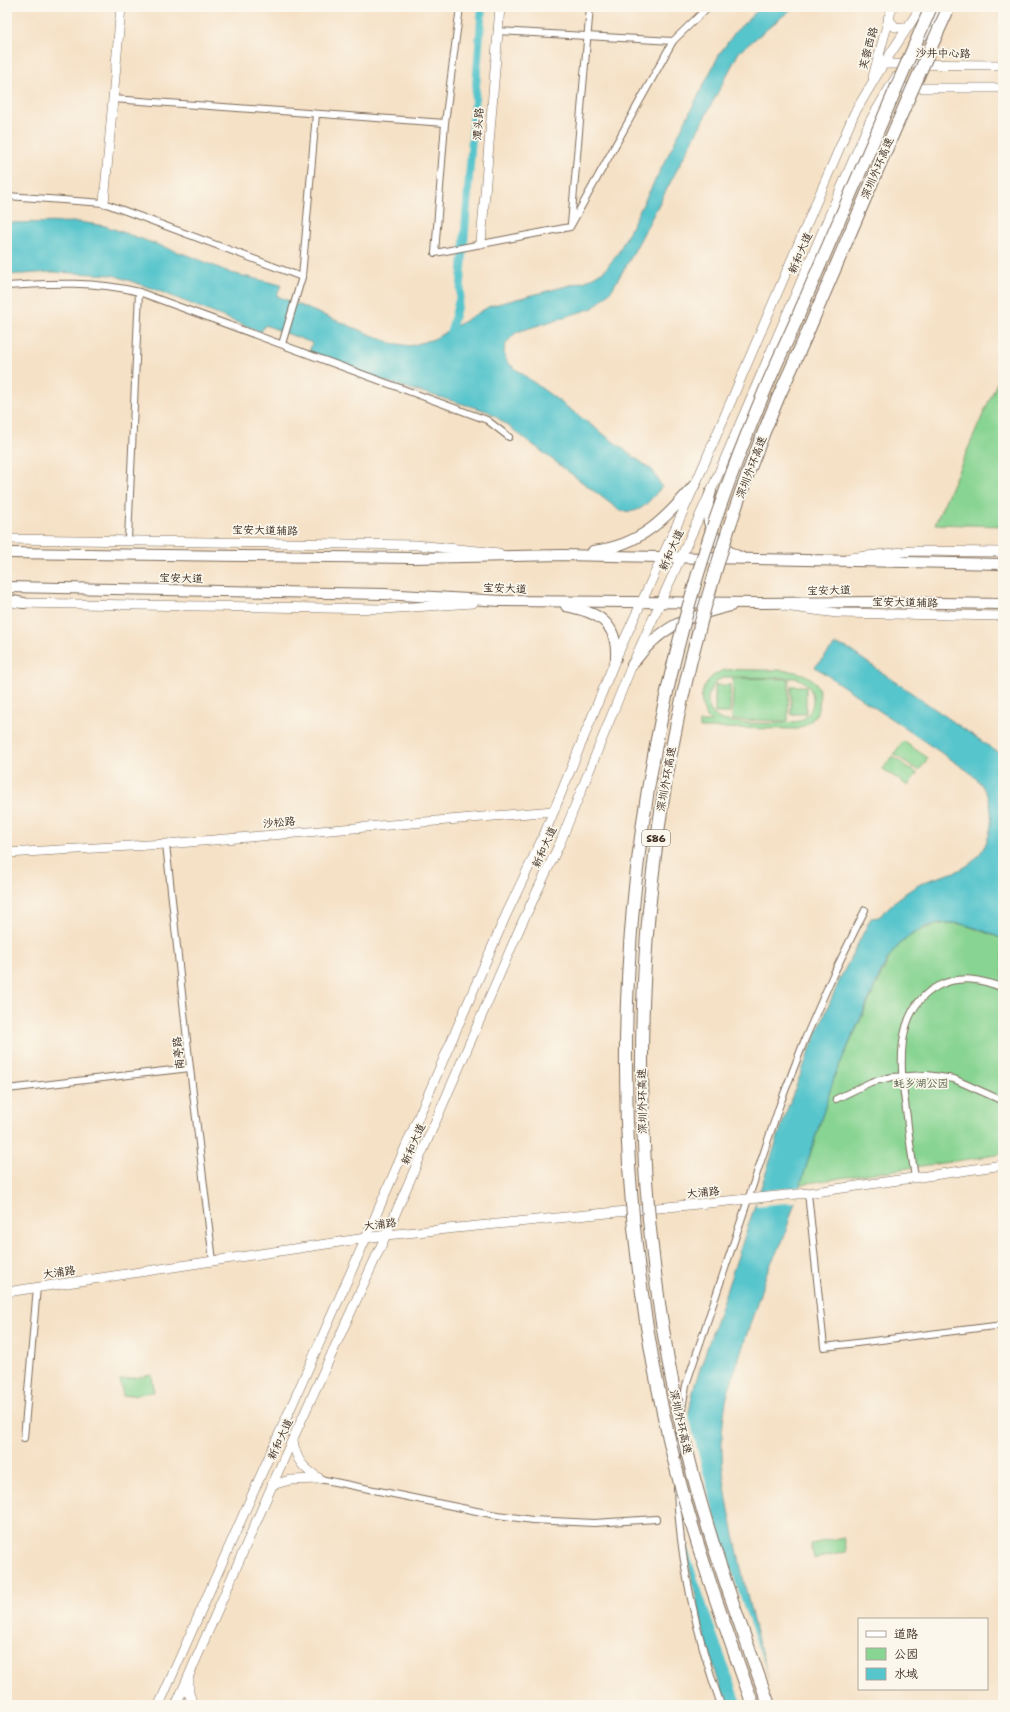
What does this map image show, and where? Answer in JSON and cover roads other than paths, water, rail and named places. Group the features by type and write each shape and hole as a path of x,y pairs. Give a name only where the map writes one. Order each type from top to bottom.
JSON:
{"highway":[{"name":"深圳外环高速","path":"753,1705 708,1580 684,1500 660,1398 642,1295 632,1205 626,1094 626,1004 636,878 647,796 664,706 688,611 719,510 764,392 931,7"},
{"name":"深圳外环高速","path":"769,1705 725,1582 699,1496 673,1388 657,1293 645,1177 641,1087 642,983 651,880 667,771 685,682 708,595 733,515 778,398 949,7"}],"main road":[{"path":"104,203 120,7"},
{"name":"潭头路","path":"482,243 500,7"},
{"name":"芙蓉西路","path":"871,85 892,7"},
{"name":"新和大道","path":"159,1705 366,1238 506,915 554,811 616,658 696,483 854,114 906,28 921,7"},
{"name":"新和大道","path":"176,1705 272,1485 386,1235 522,923 560,843 632,665 711,491 870,121 904,64 945,7"},
{"name":"芙蓉西路","path":"888,18 896,27 906,28"},
{"name":"沙井中心路","path":"884,64 1003,65"},
{"path":"889,88 1003,88"},
{"path":"562,555 609,548 638,538 663,519 696,483"},
{"path":"711,491 707,508 709,526 712,534 723,547 738,556 746,558"},
{"name":"宝安大道辅路","path":"7,539 128,539 416,545 522,555"},
{"path":"833,560 912,550 1003,552"},
{"name":"宝安大道","path":"7,553 412,558 562,555 1003,564"},
{"name":"宝安大道","path":"7,587 384,594 501,601 661,601 745,603 877,602 1003,604"},
{"path":"7,600 24,603"},
{"path":"7,603 383,609 501,601"},
{"path":"542,601 585,610 599,617 610,628 613,635 617,650 616,658"},
{"path":"632,665 648,645 678,623 701,614 745,603"},
{"name":"宝安大道辅路","path":"759,603 837,613 1003,616"},
{"name":"沙松路","path":"7,853 166,844 554,811"},
{"path":"808,1193 1003,1165"},
{"name":"大浦路","path":"7,1292 386,1235 808,1193"},
{"path":"293,1440 299,1461 306,1470 320,1479"},
{"path":"272,1485 290,1480 320,1479"},
{"path":"189,1674 189,1687 193,1705"}],"street":[{"path":"460,7 445,124 435,253 570,227"},
{"path":"570,227 590,7"},
{"path":"570,227 673,42 708,7"},
{"path":"497,31 673,42"},
{"path":"113,99 445,124"},
{"path":"282,344 302,277 316,114"},
{"path":"7,196 104,203 302,277"},
{"path":"7,286 58,283 116,286 139,292 487,420 509,437"},
{"path":"128,539 139,292"},
{"name":"南亭路","path":"166,844 190,1068 213,1261"},
{"path":"721,1705 701,1639 685,1567 678,1520 677,1466 680,1425 686,1385 753,1199 780,1104 805,1039 833,975 865,910"},
{"path":"915,1178 901,1076 902,1048 908,1024 916,1007 929,993 945,983 963,979 982,980 1003,988"},
{"path":"7,1089 190,1068"},
{"path":"836,1099 871,1082 901,1076 927,1076 954,1079 1003,1101"},
{"path":"808,1193 824,1347 1003,1325"},
{"path":"24,1438 37,1287"},
{"path":"320,1479 491,1514 532,1520 594,1523 656,1519"}],"water":[{"path":"761,7 794,7 739,52 630,259 611,291 593,308 517,332 505,346 504,355 509,364 653,471 662,487 644,506 639,509 633,511 619,510 487,411 380,380 309,352 312,343 265,325 261,332 154,289 113,275 53,272 7,275 7,223 79,222 105,226 195,258 231,273 281,285 277,296 391,343 410,346 434,339 490,306 586,281 605,270 618,253 720,53 736,31"},
{"path":"835,645 845,647 1003,756 1003,939 975,928 952,923 940,923 928,926 907,937 898,946 884,966 835,1075 783,1240 768,1269 728,1392 724,1413 722,1452 725,1489 741,1569 765,1666 777,1705 726,1705 705,1638 689,1566 683,1527 686,1427 694,1387 788,1107 813,1042 840,979 871,918 879,917 901,896 920,884 956,871 972,862 984,848 990,831 991,822 990,804 987,795 979,782 968,771 815,667"}],"waterway":[{"path":"449,338 460,296 482,7"}],"park label":[{"name":"蚝乡湖公园","path":"921,1083"}]}
